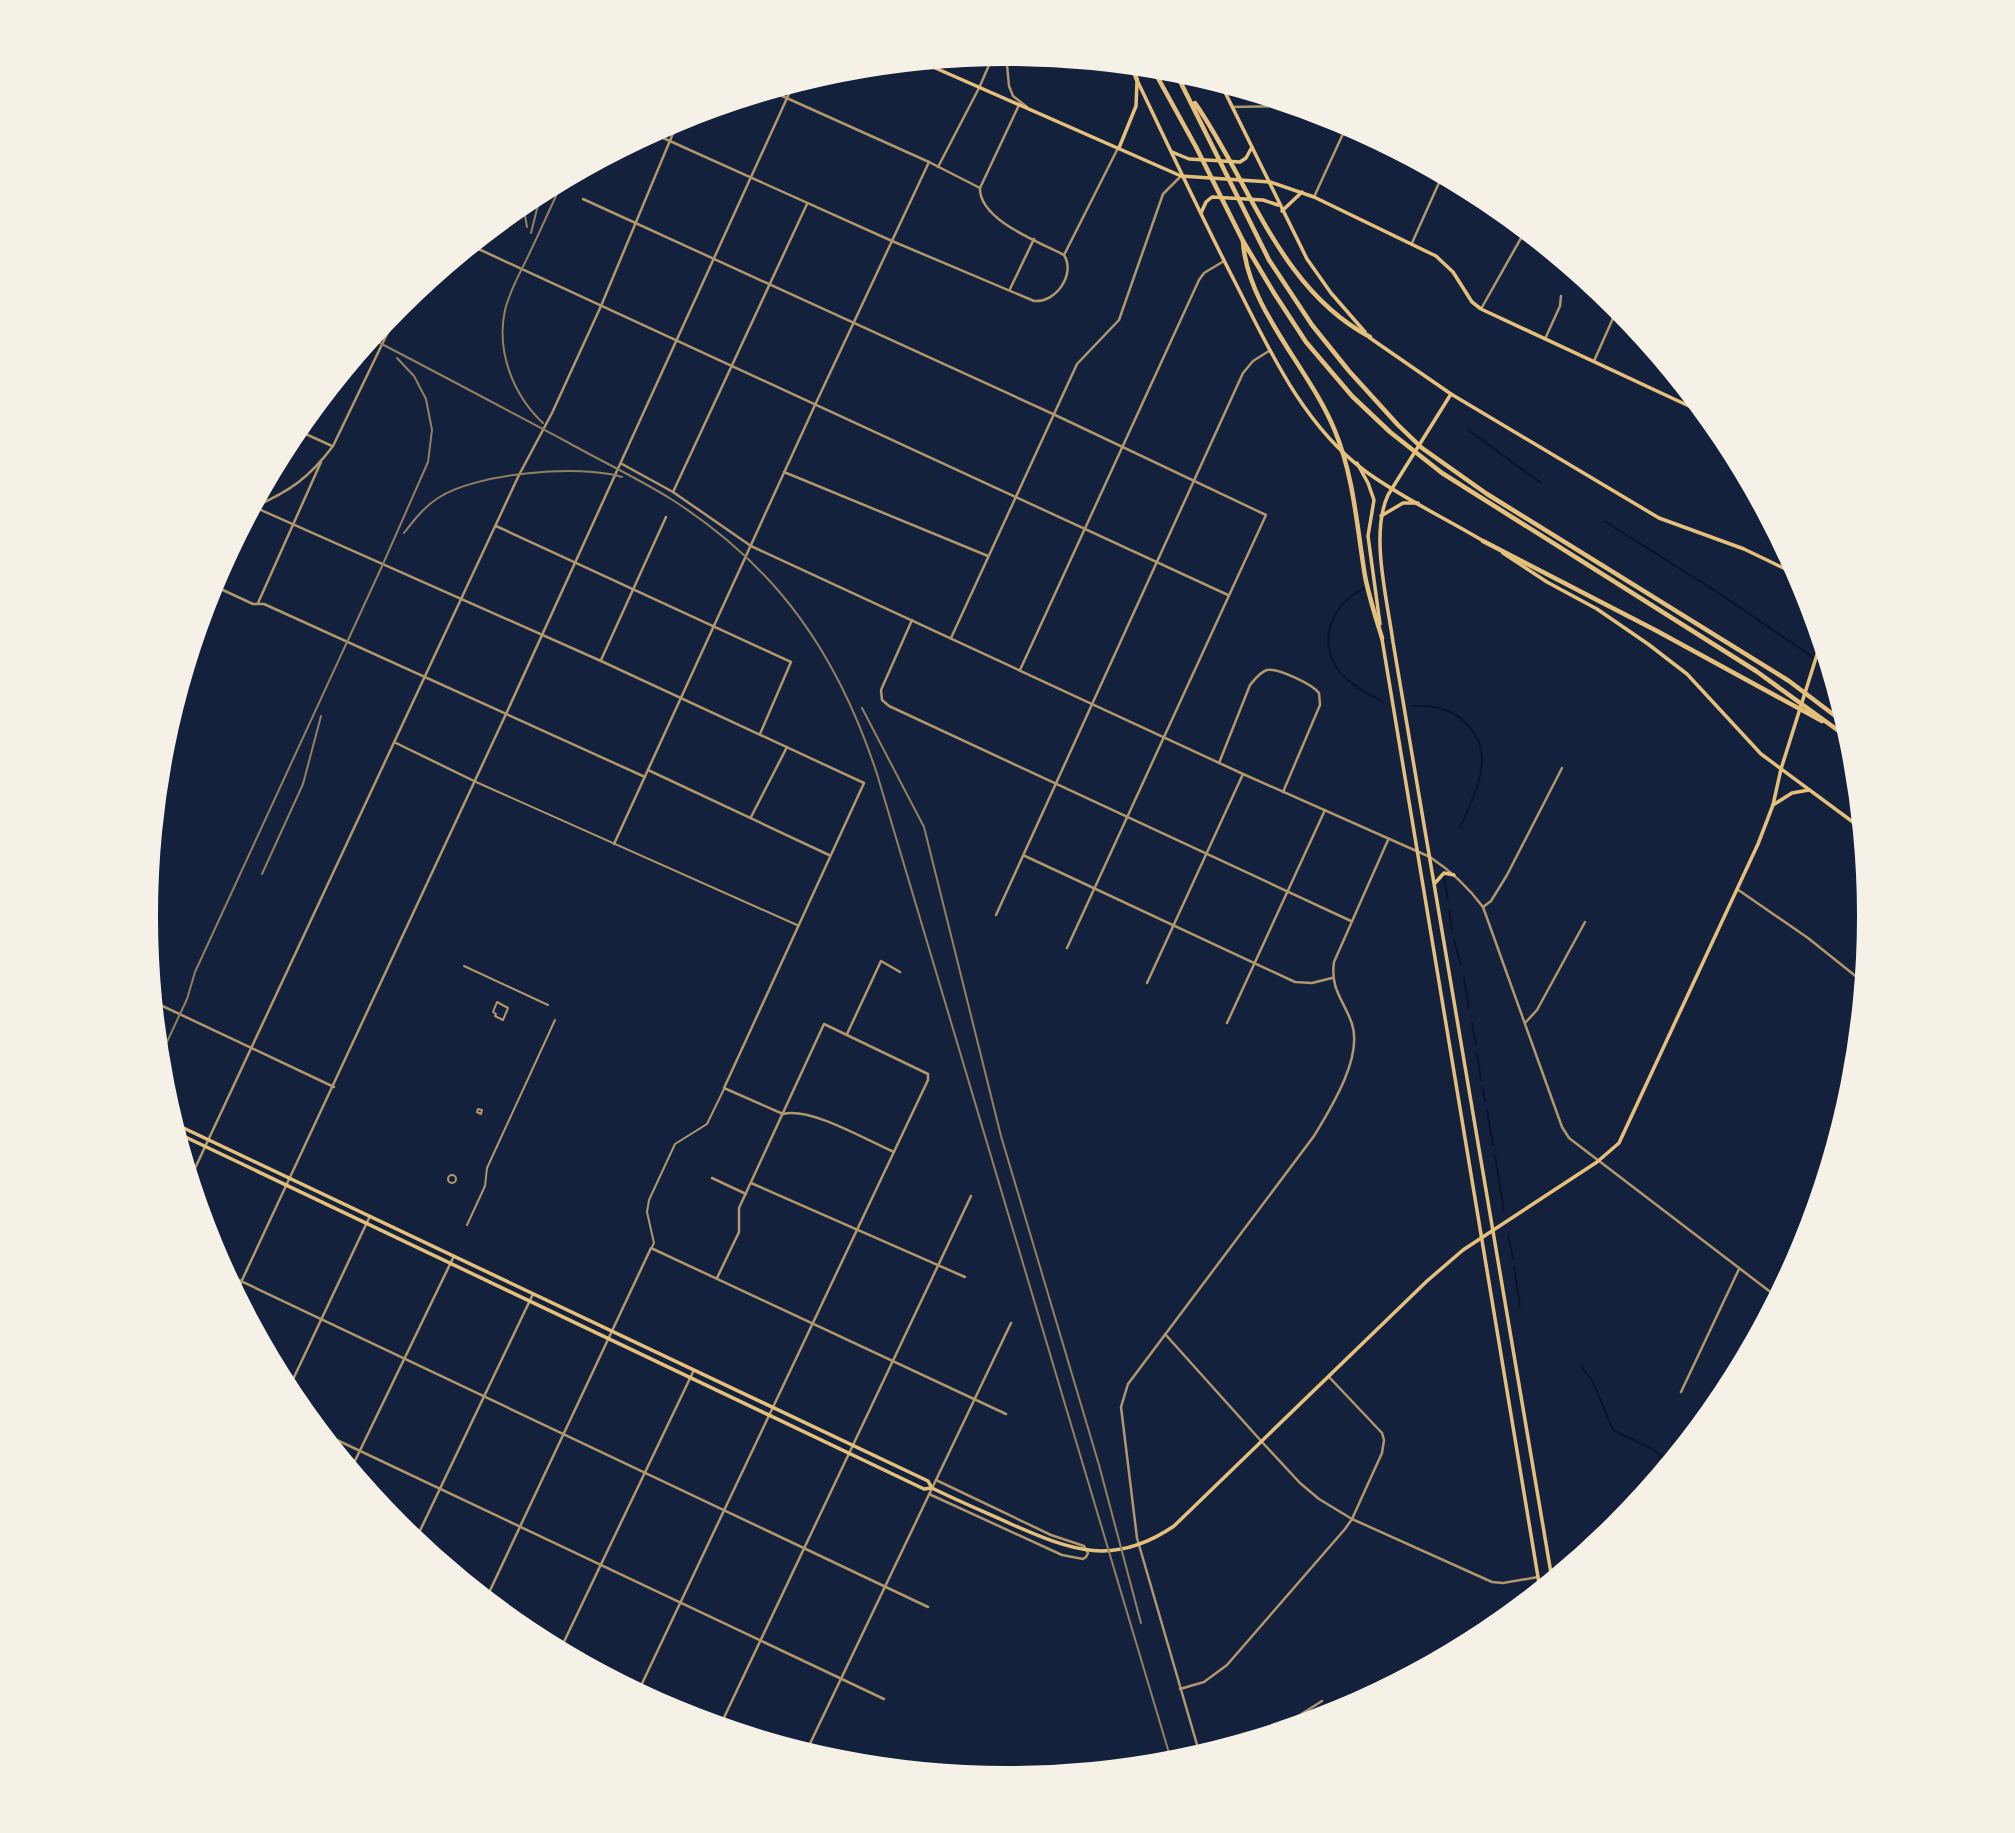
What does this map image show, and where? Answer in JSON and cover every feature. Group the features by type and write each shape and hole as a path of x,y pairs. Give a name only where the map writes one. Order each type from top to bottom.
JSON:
{"highway":[{"path":"1160,81 1196,146 1243,241 1280,303 1322,364 1390,432 1442,473 1756,671 1836,728"},
{"path":"1182,85 1269,260 1298,307 1349,371 1398,425 1447,467 1789,681 1833,714"},
{"path":"1185,90 1215,132 1282,253 1318,299 1349,326 1370,337"},
{"path":"1243,241 1245,265 1266,314 1307,374 1336,433 1352,491 1366,580 1382,638"},
{"path":"1483,541 1657,631 1836,729"}],"main road":[{"path":"940,69 1181,176 1270,182 1302,191 1412,243 1447,265 1472,302 1481,309 1686,405"},
{"path":"1118,148 1136,106 1137,80"},
{"path":"1137,80 1181,176 1277,367 1336,444 1392,488 1547,582 1597,609 1648,644 1687,674 1724,711 1751,745 1852,821"},
{"path":"1226,95 1298,242 1319,276 1370,337 1451,394 1659,518 1744,549 1782,567"},
{"path":"1170,150 1189,159 1240,162 1246,158 1252,146"},
{"path":"1281,209 1302,191"},
{"path":"1200,214 1212,197 1263,200 1281,209"},
{"path":"1451,394 1392,488 1382,508 1379,536 1400,681 1551,1570"},
{"path":"1357,463 1372,492 1374,508 1368,536 1382,638 1539,1580"},
{"path":"1380,518 1404,503 1418,503"},
{"path":"186,1138 924,1489 932,1488 1065,1547 1108,1551 1139,1545 1162,1535 1174,1526 1330,1378 1438,1270 1619,1143 1773,805 1789,741 1816,656"},
{"path":"1389,678 1400,681"},
{"path":"1773,805 1792,793 1809,790"},
{"path":"1434,884 1444,873 1454,875"},
{"path":"184,1128 928,1481 932,1488"}],"street":[{"path":"1007,66 1013,96 1032,111"},
{"path":"938,167 988,67"},
{"path":"789,95 622,464 334,1087 241,1281 928,1607"},
{"path":"782,97 929,162 980,188"},
{"path":"664,139 892,242 1042,302 1049,299 1062,285 1068,270 1064,255 991,214 979,196 980,188 1019,105"},
{"path":"1232,107 1263,106"},
{"path":"1314,197 1342,135"},
{"path":"196,1168 495,526 551,413 600,306 671,136"},
{"path":"1064,255 1118,148"},
{"path":"614,844 929,162"},
{"path":"950,639 1077,363 1119,320 1163,194 1181,176"},
{"path":"1412,243 1438,184"},
{"path":"583,199 713,261 1053,414 1266,515 1067,948"},
{"path":"673,492 807,204"},
{"path":"1009,290 1034,239"},
{"path":"1481,309 1521,239"},
{"path":"480,250 1229,595"},
{"path":"1020,670 1199,279 1224,261"},
{"path":"1545,339 1560,306 1561,296"},
{"path":"1594,361 1613,319"},
{"path":"265,502 287,492 321,462 333,446 386,337"},
{"path":"996,915 1243,373 1253,361 1269,351"},
{"path":"308,435 333,446"},
{"path":"258,604 321,462"},
{"path":"622,464 673,492 751,546 1243,774 1430,857 1454,875 1483,907 1562,1127 1569,1138 1770,1292"},
{"path":"784,472 988,556"},
{"path":"261,510 462,598 864,783 707,1124 675,1144 652,1193 647,1205 654,1243 652,1248 490,1591"},
{"path":"600,661 666,517"},
{"path":"495,526 791,662 760,734"},
{"path":"223,589 253,604 264,604 645,777"},
{"path":"912,620 881,690 883,700 888,706 1352,922"},
{"path":"1219,763 1250,685 1256,677 1263,672 1275,670 1311,685 1319,693 1320,705 1283,792"},
{"path":"396,743 475,782 798,926"},
{"path":"751,817 787,747"},
{"path":"1483,907 1491,901 1507,874 1562,768"},
{"path":"648,770 830,856"},
{"path":"1147,983 1243,774"},
{"path":"1227,1023 1325,810"},
{"path":"1197,1745 1137,1538 1121,1407 1128,1384 1314,1136 1331,1107 1353,1055 1356,1038 1332,978 1334,962 1388,840"},
{"path":"1024,855 1302,984 1332,978"},
{"path":"1737,889 1808,937 1856,976"},
{"path":"1525,1023 1537,1010 1584,922"},
{"path":"847,1034 881,961 901,972"},
{"path":"464,966 548,1005"},
{"path":"497,1002 508,1007 503,1020 495,1016 493,1012 497,1002"},
{"path":"163,1006 334,1087"},
{"path":"467,1225 485,1186 487,1168 555,1020"},
{"path":"642,1684 858,1231 928,1080 928,1074 824,1024 739,1208 739,1232 717,1278"},
{"path":"724,1088 783,1114 793,1111 805,1113 894,1152"},
{"path":"712,1178 746,1194"},
{"path":"751,1183 965,1276"},
{"path":"724,1717 971,1196"},
{"path":"294,1377 370,1216"},
{"path":"652,1248 1006,1414"},
{"path":"355,1461 454,1256"},
{"path":"1681,1392 1739,1269"},
{"path":"420,1531 533,1293"},
{"path":"810,1743 1011,1323"},
{"path":"1165,1334 1309,1492 1352,1519 1492,1582 1503,1583 1538,1577"},
{"path":"564,1642 694,1370"},
{"path":"1180,1689 1204,1682 1227,1665 1352,1519 1382,1453 1384,1440 1377,1426 1330,1378"},
{"path":"338,1440 884,1699"},
{"path":"929,1494 1062,1555 1083,1559 1088,1553 1084,1546 1051,1535 936,1480"},
{"path":"1303,1713 1322,1701"}],"waterway":[{"path":"1468,430 1541,483"},
{"path":"1604,521 1714,590 1817,660"},
{"path":"1366,587 1355,593 1339,610 1329,630 1328,641 1335,665 1344,677 1383,702"},
{"path":"1412,706 1436,707 1456,715 1470,727 1479,742 1482,759 1480,777 1460,828"},
{"path":"1444,878 1448,899"},
{"path":"1449,911 1452,929"},
{"path":"1454,940 1461,965"},
{"path":"1464,978 1469,1008"},
{"path":"1472,1023 1476,1045"},
{"path":"1477,1054 1481,1080"},
{"path":"1483,1089 1485,1102"},
{"path":"1487,1110 1493,1145"},
{"path":"1495,1155 1504,1211"},
{"path":"1508,1234 1513,1259"},
{"path":"1514,1267 1520,1306"},
{"path":"1581,1366 1593,1382 1613,1430 1654,1450 1663,1458"}],"railway":[{"path":"543,423 532,412 515,386 505,356 503,325 510,295 555,197"},
{"path":"531,233 537,209"},
{"path":"525,217 527,227"},
{"path":"380,343 634,478 709,525 773,585 800,617 823,653 843,690 877,774 1168,1751"},
{"path":"167,1041 187,999 195,972 428,462 432,430 426,399 414,376 397,358"},
{"path":"404,533 438,498 476,482 555,471 604,473 622,477"},
{"path":"862,708 924,827 1001,1136 1099,1465 1141,1623"},
{"path":"262,874 303,784 321,716"}]}
